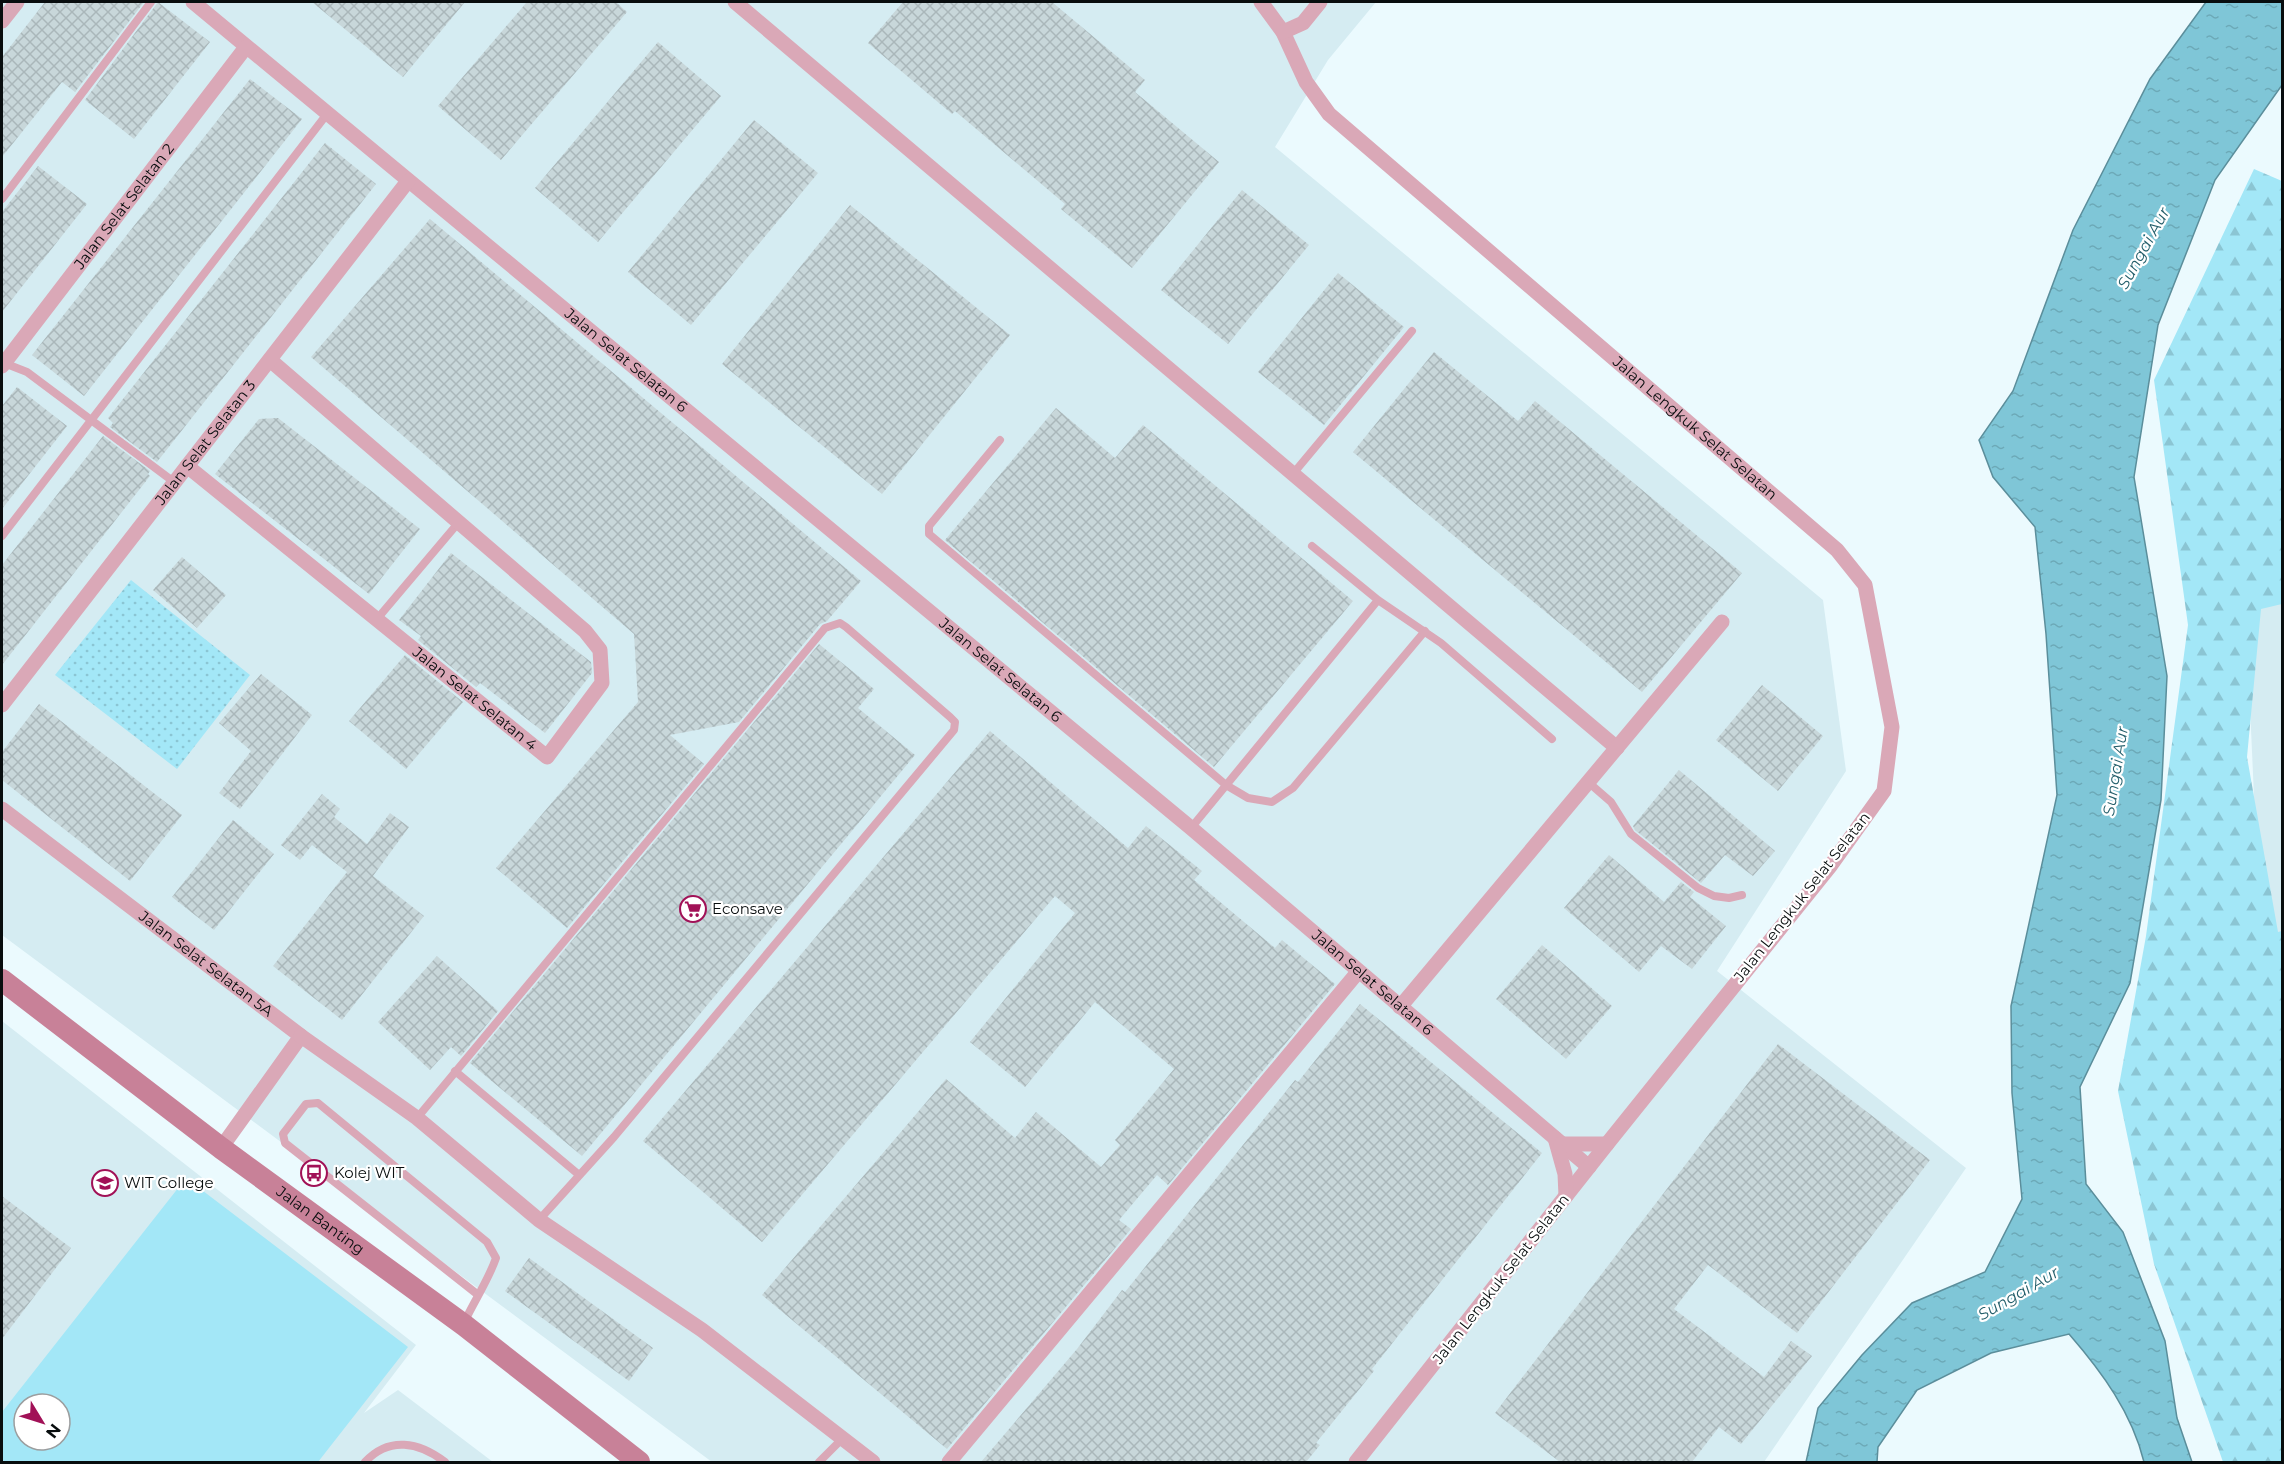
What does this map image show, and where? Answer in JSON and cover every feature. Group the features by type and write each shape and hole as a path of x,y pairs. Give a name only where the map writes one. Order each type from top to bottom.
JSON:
{"main road":[{"name":"Jalan Banting","path":"2,980 221,1148 464,1325 639,1462"}],"street":[{"path":"2,21 17,2"},
{"name":"Jalan Selat Selatan 6","path":"193,2 1191,828 1589,1167"},
{"path":"735,2 1617,748"},
{"name":"Jalan Lengkuk Selat Selatan","path":"1261,2 1283,32 1306,82 1329,114 1837,550 1865,585 1892,728 1884,791 1831,865 1356,1462"},
{"path":"1283,32 1303,23 1320,2"},
{"name":"Jalan Selat Selatan 2","path":"2,363 246,47"},
{"name":"Jalan Selat Selatan 3","path":"2,705 408,181"},
{"name":"Jalan Selat Selatan 4","path":"187,466 547,757 602,683 600,650 585,631 270,360"},
{"path":"1400,1007 1722,622"},
{"name":"Jalan Selat Selatan 5A","path":"2,809 301,1036 417,1118 539,1220 702,1330 873,1462"},
{"path":"949,1462 1358,972"},
{"path":"221,1148 301,1036"},
{"path":"1566,1196 1565,1174 1558,1141 1607,1144"}],"lane":[{"path":"2,199 151,2"},
{"path":"2,536 327,114"},
{"path":"1292,475 1412,331"},
{"path":"2,363 27,372 174,482"},
{"path":"1000,440 929,526 929,534 1226,785 1248,798 1272,802 1293,788 1346,729 1425,631"},
{"path":"377,619 459,522"},
{"path":"1312,546 1378,600 1425,631 1552,739"},
{"path":"1191,828 1378,600"},
{"path":"417,1118 825,628 840,623 846,627 950,717 955,722 954,730 614,1137 578,1174 539,1220"},
{"path":"1588,782 1611,802 1631,834 1698,888 1714,896 1729,898 1742,895"},
{"path":"455,1071 578,1174"},
{"path":"464,1325 477,1294 489,1277 496,1258 488,1242 318,1103 306,1104 283,1134 285,1143 477,1294"},
{"path":"819,1462 842,1439"},
{"path":"364,1462 384,1446 402,1444 422,1449 445,1462"}],"shaded area":[{"path":"2,2 1376,2 1328,60 1275,147 1823,600 1846,771 1717,971 1966,1168 1764,1462 712,1462 2,935"},
{"path":"2282,277 2282,953 2261,954 2237,414"},
{"name":"WIT College","path":"2,1021 416,1345 364,1413 398,1390 493,1462 2,1462"}],"green space":[{"path":"2254,169 2282,181 2282,604 2261,609 2247,757 2278,932 2282,931 2282,1462 2223,1462 2154,1264 2118,1091 2146,936 2188,625 2154,380"},
{"path":"131,580 250,675 177,769 55,675"},
{"name":"WIT College","path":"186,1178 408,1347 318,1462 2,1462 2,1412 12,1399 12,1452 72,1452 72,1392 18,1392"}],"water":[{"name":"Sungai Aur","path":"2206,2 2282,2 2282,85 2215,180 2158,325 2134,477 2167,676 2161,800 2130,983 2080,1087 2086,1184 2123,1232 2165,1341 2177,1418 2192,1462 2144,1462 2124,1410 2104,1378 2069,1334 1991,1353 1917,1390 1878,1447 1877,1462 1806,1462 1818,1408 1862,1355 1912,1303 1985,1272 2022,1199 2012,1093 2011,1006 2057,795 2046,634 2035,527 1993,477 1979,440 2013,391 2073,230 2150,79"}],"building":[{"path":"45,2 144,2 75,92 62,82 2,157 2,57"},
{"path":"158,2 210,42 134,139 85,100"},
{"path":"312,2 465,2 403,77"},
{"path":"527,2 616,2 627,12 501,160 438,106"},
{"path":"903,2 1052,2 1145,80 1135,92 1219,162 1132,268 1061,209 1065,204 955,111 952,114 868,43"},
{"path":"658,42 721,96 598,242 535,188"},
{"path":"250,79 302,119 84,396 32,355"},
{"path":"754,120 818,173 691,325 628,272"},
{"path":"325,143 376,184 157,462 110,427 113,423 108,418"},
{"path":"38,166 87,204 2,312 2,212"},
{"path":"1242,190 1309,245 1228,344 1161,290"},
{"path":"850,205 1010,335 882,494 722,364"},
{"path":"430,219 861,581 827,621 820,624 739,722 670,735 704,764 567,928 496,868 638,702 634,634 311,357"},
{"path":"1338,273 1404,327 1324,425 1258,372"},
{"path":"1434,352 1518,421 1535,401 1742,573 1642,692 1353,452"},
{"path":"17,387 67,426 2,509 2,406"},
{"path":"1056,408 1115,458 1143,425 1353,601 1214,767 945,540"},
{"path":"278,418 420,529 369,594 215,474 259,419"},
{"path":"103,436 150,471 148,474 150,476 2,665 2,565"},
{"path":"451,553 591,662 592,673 545,733 480,683 476,687 418,640 421,636 399,620"},
{"path":"182,557 226,595 197,628 153,590"},
{"name":"Econsave","path":"819,644 874,689 858,708 915,755 582,1156 470,1063"},
{"path":"405,655 463,702 406,769 349,721"},
{"path":"261,674 312,715 240,809 219,793 251,751 219,723"},
{"path":"1762,685 1823,736 1778,791 1716,740"},
{"path":"39,704 182,815 130,881 2,780 2,752"},
{"path":"990,731 1128,848 1146,826 1202,871 1194,880 1275,948 1282,940 1335,984 1168,1185 1157,1175 1119,1220 1131,1229 947,1449 762,1295 946,1079 1015,1138 1036,1112 1101,1167 1120,1145 1115,1140 1174,1069 1095,1002 1025,1087 970,1042 1075,913 1055,896 762,1242 643,1141"},
{"path":"1679,770 1775,851 1753,876 1725,855 1701,883 1635,830 1633,826"},
{"path":"322,794 340,809 334,817 367,844 390,813 409,827 373,876 424,916 342,1020 273,966 347,872 312,845 300,860 281,845"},
{"path":"233,820 274,854 214,930 172,897"},
{"path":"1609,855 1664,902 1681,882 1694,892 1690,897 1726,926 1692,969 1661,946 1639,972 1564,908"},
{"path":"1542,945 1612,1006 1566,1059 1496,999"},
{"path":"437,956 498,1011 461,1056 451,1047 430,1070 378,1022"},
{"path":"1360,1004 1542,1153 1372,1369 1374,1371 1316,1443 1320,1445 1306,1462 981,1462 1077,1349 1122,1290 1125,1292 1295,1080 1298,1082"},
{"path":"1778,1044 1930,1160 1797,1333 1708,1265 1674,1309 1764,1377 1791,1341 1812,1356 1741,1444 1719,1427 1692,1462 1560,1462 1495,1413"},
{"path":"2,1196 71,1248 2,1339"},
{"path":"529,1258 653,1348 629,1381 505,1291"}],"place":[{"name":"Econsave","path":"693,909"},
{"name":"Kolej WIT","path":"314,1173"},
{"name":"WIT College","path":"105,1183"}]}
